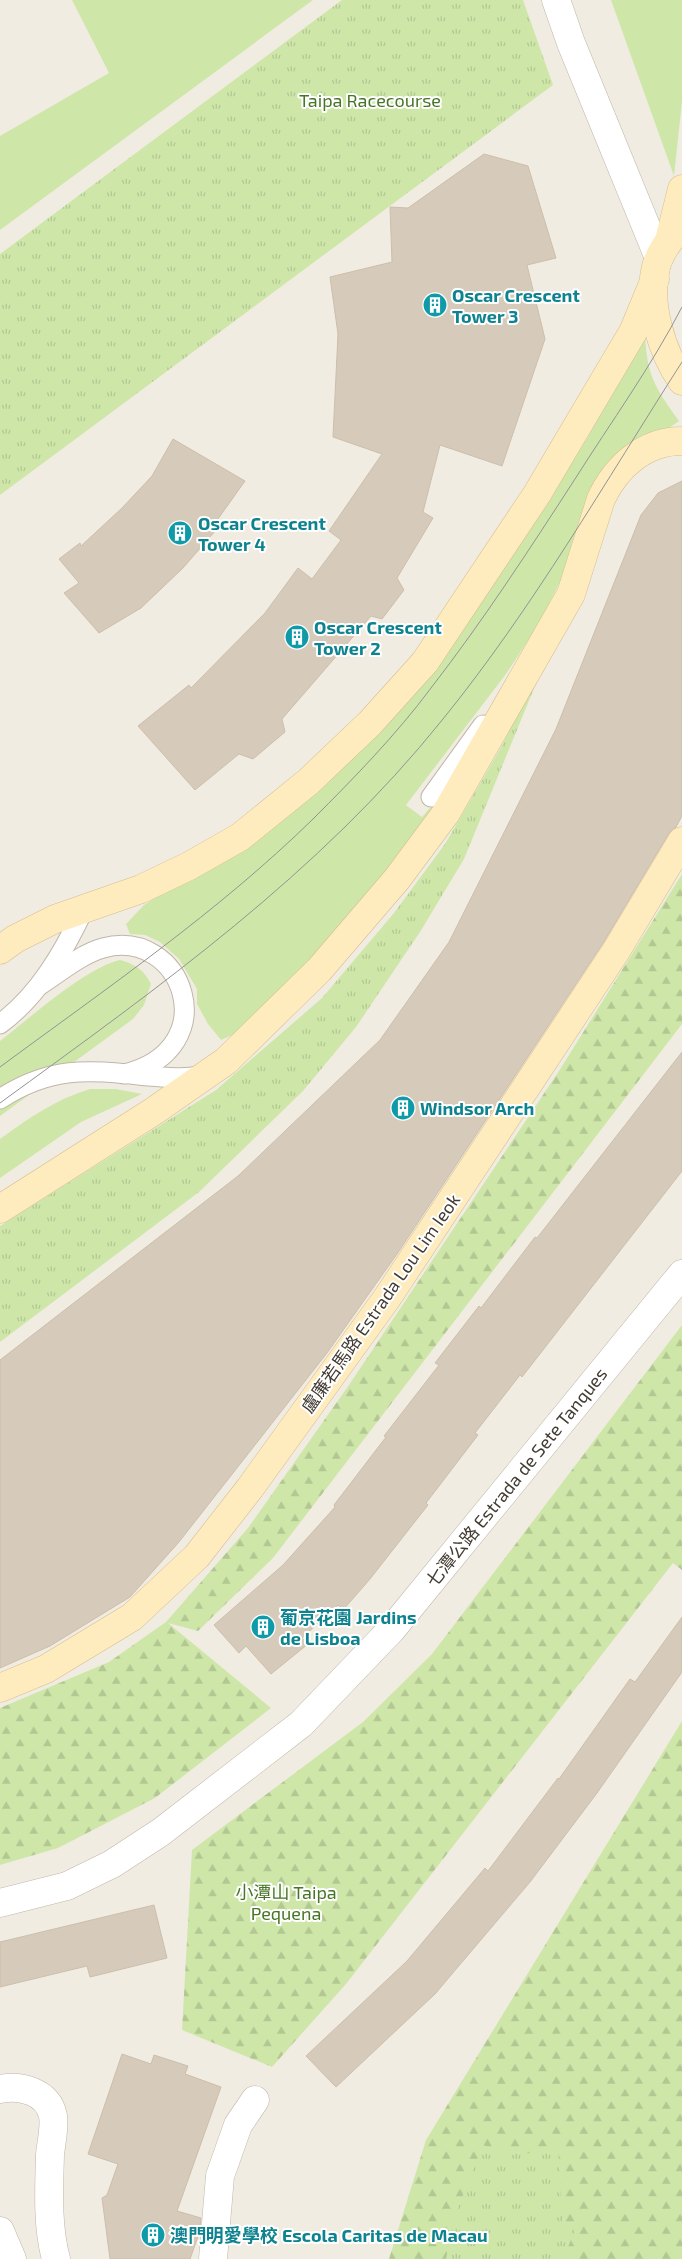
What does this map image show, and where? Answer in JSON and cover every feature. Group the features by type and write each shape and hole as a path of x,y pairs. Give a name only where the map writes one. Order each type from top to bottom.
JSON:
{"main road":[{"path":"682,189 666,251 655,305 659,331 668,355 682,381"},
{"path":"0,950 15,939 55,919 141,888 189,866 240,837 308,782 370,723 425,662 537,494 633,332 666,251"},
{"path":"0,1209 154,1112 210,1073 272,1019 312,977 397,880 446,813 571,594 601,499 611,480 637,455 663,444 682,441"},
{"name":"盧廉若馬路 Estrada Lou Lim Ieok","path":"0,1688 46,1670 132,1617 197,1556 250,1488 387,1298 616,951 682,841"}],"street":[{"path":"556,0 571,43 666,251"},
{"name":"七潭公路 Estrada de Sete Tanques","path":"0,1903 66,1886 112,1864 161,1832 301,1724 392,1629 682,1274"},
{"path":"0,2088 13,2086 26,2088 38,2094 52,2115 48,2190 56,2259"},
{"path":"213,2259 220,2176 238,2125 255,2100"},
{"path":"0,2231 12,2259"}],"lane":[{"path":"431,796 477,734 558,617"},
{"path":"0,1024 40,985 65,949 84,909"},
{"path":"40,985 82,958 102,948 124,945 145,950 164,962 177,979 184,1000 183,1022 175,1043 162,1058 144,1069 124,1074"},
{"path":"0,1099 41,1077 75,1071 190,1078 210,1073"}],"green space":[{"path":"72,0 313,0 0,230 0,136 109,73"},
{"name":"Taipa Racecourse","path":"342,0 523,0 553,85 0,495 0,254"},
{"path":"611,0 682,0 682,101 674,176"},
{"path":"645,330 647,358 653,379 679,421 648,443 581,541 537,627 506,674 406,805 422,817 451,784 353,914 264,1013 239,1032 221,1040 208,1024 197,1004 197,989 179,959 160,942 145,935 130,934 126,924 144,905 279,817 530,526 588,437"},
{"path":"549,652 464,859 420,932 356,1027 303,1091 199,1192 0,1342 0,1226 216,1090 322,998 394,913 445,844 500,749"},
{"path":"682,874 682,1024 273,1558 198,1631 168,1623 271,1708 155,1798 58,1848 0,1865 0,1708 109,1662 166,1622 248,1528 349,1385 559,1071"},
{"path":"120,960 138,968 151,984 144,1005 133,1019 0,1116 0,1041 75,983 106,965"},
{"path":"90,1089 116,1089 142,1094 81,1122 0,1178 0,1139 54,1104"},
{"name":"小潭山 Taipa Pequena","path":"682,1325 682,1570 673,1563 346,1984 272,2067 182,2030 192,1850 363,1722 432,1654"},
{"path":"682,1721 682,2259 389,2259 426,2140"},
{"path":"483,2145 503,2152 520,2154 558,2149 563,2223 575,2230 563,2259 446,2259 456,2213"}],"building":[{"name":"Oscar Crescent Tower 3","path":"484,154 528,166 556,258 527,265 545,339 502,466 440,445 423,512 433,518 397,578 404,590 382,619 371,616 282,719 285,732 253,759 239,754 195,790 138,726 189,685 191,688 265,613 298,568 312,579 341,540 329,531 382,454 333,437 338,334 330,277 392,262 390,207 408,208"},
{"name":"Oscar Crescent Tower 4","path":"173,439 245,481 213,526 216,530 183,568 141,608 99,633 64,593 79,583 59,559 80,543 81,546 122,508 152,476"},
{"name":"Windsor Arch","path":"682,481 682,816 676,827 669,833 603,943 397,1254 327,1353 179,1542 130,1597 50,1646 0,1668 0,1360 238,1176 380,1040 449,942 556,729 641,515 658,493"},
{"path":"682,1052 682,1171 522,1377 520,1375 475,1433 478,1435 426,1503 428,1505 343,1610 338,1605 302,1638 308,1644 271,1674 246,1646 239,1653 214,1625 283,1565 335,1507 334,1505 386,1437 384,1436 439,1365 435,1363 479,1306 481,1308 535,1237 537,1238"},
{"path":"682,1617 682,1672 597,1793 530,1882 435,1994 336,2087 306,2056 407,1961 485,1868 488,1871 559,1779 630,1679 635,1682"},
{"path":"154,1905 167,1958 90,1977 87,1966 0,1987 0,1942"},
{"path":"122,2054 151,2064 154,2055 188,2066 185,2074 221,2087 177,2211 201,2218 199,2234 190,2259 110,2259 102,2198 107,2195 118,2164 88,2154"}],"tram line":[{"path":"0,1067 161,948 239,886 313,819 389,739 450,663 505,585 644,373 682,307"},
{"path":"0,1103 119,1016 235,926 344,828 395,775 476,677 538,589 682,362"}],"place":[{"name":"Oscar Crescent Tower 3","path":"435,305"},
{"name":"Oscar Crescent Tower 4","path":"180,533"},
{"name":"Oscar Crescent Tower 2","path":"297,637"},
{"name":"Windsor Arch","path":"403,1108"},
{"name":"葡京花園 Jardins de Lisboa","path":"263,1627"},
{"name":"澳門明愛學校 Escola Caritas de Macau","path":"153,2235"}]}
